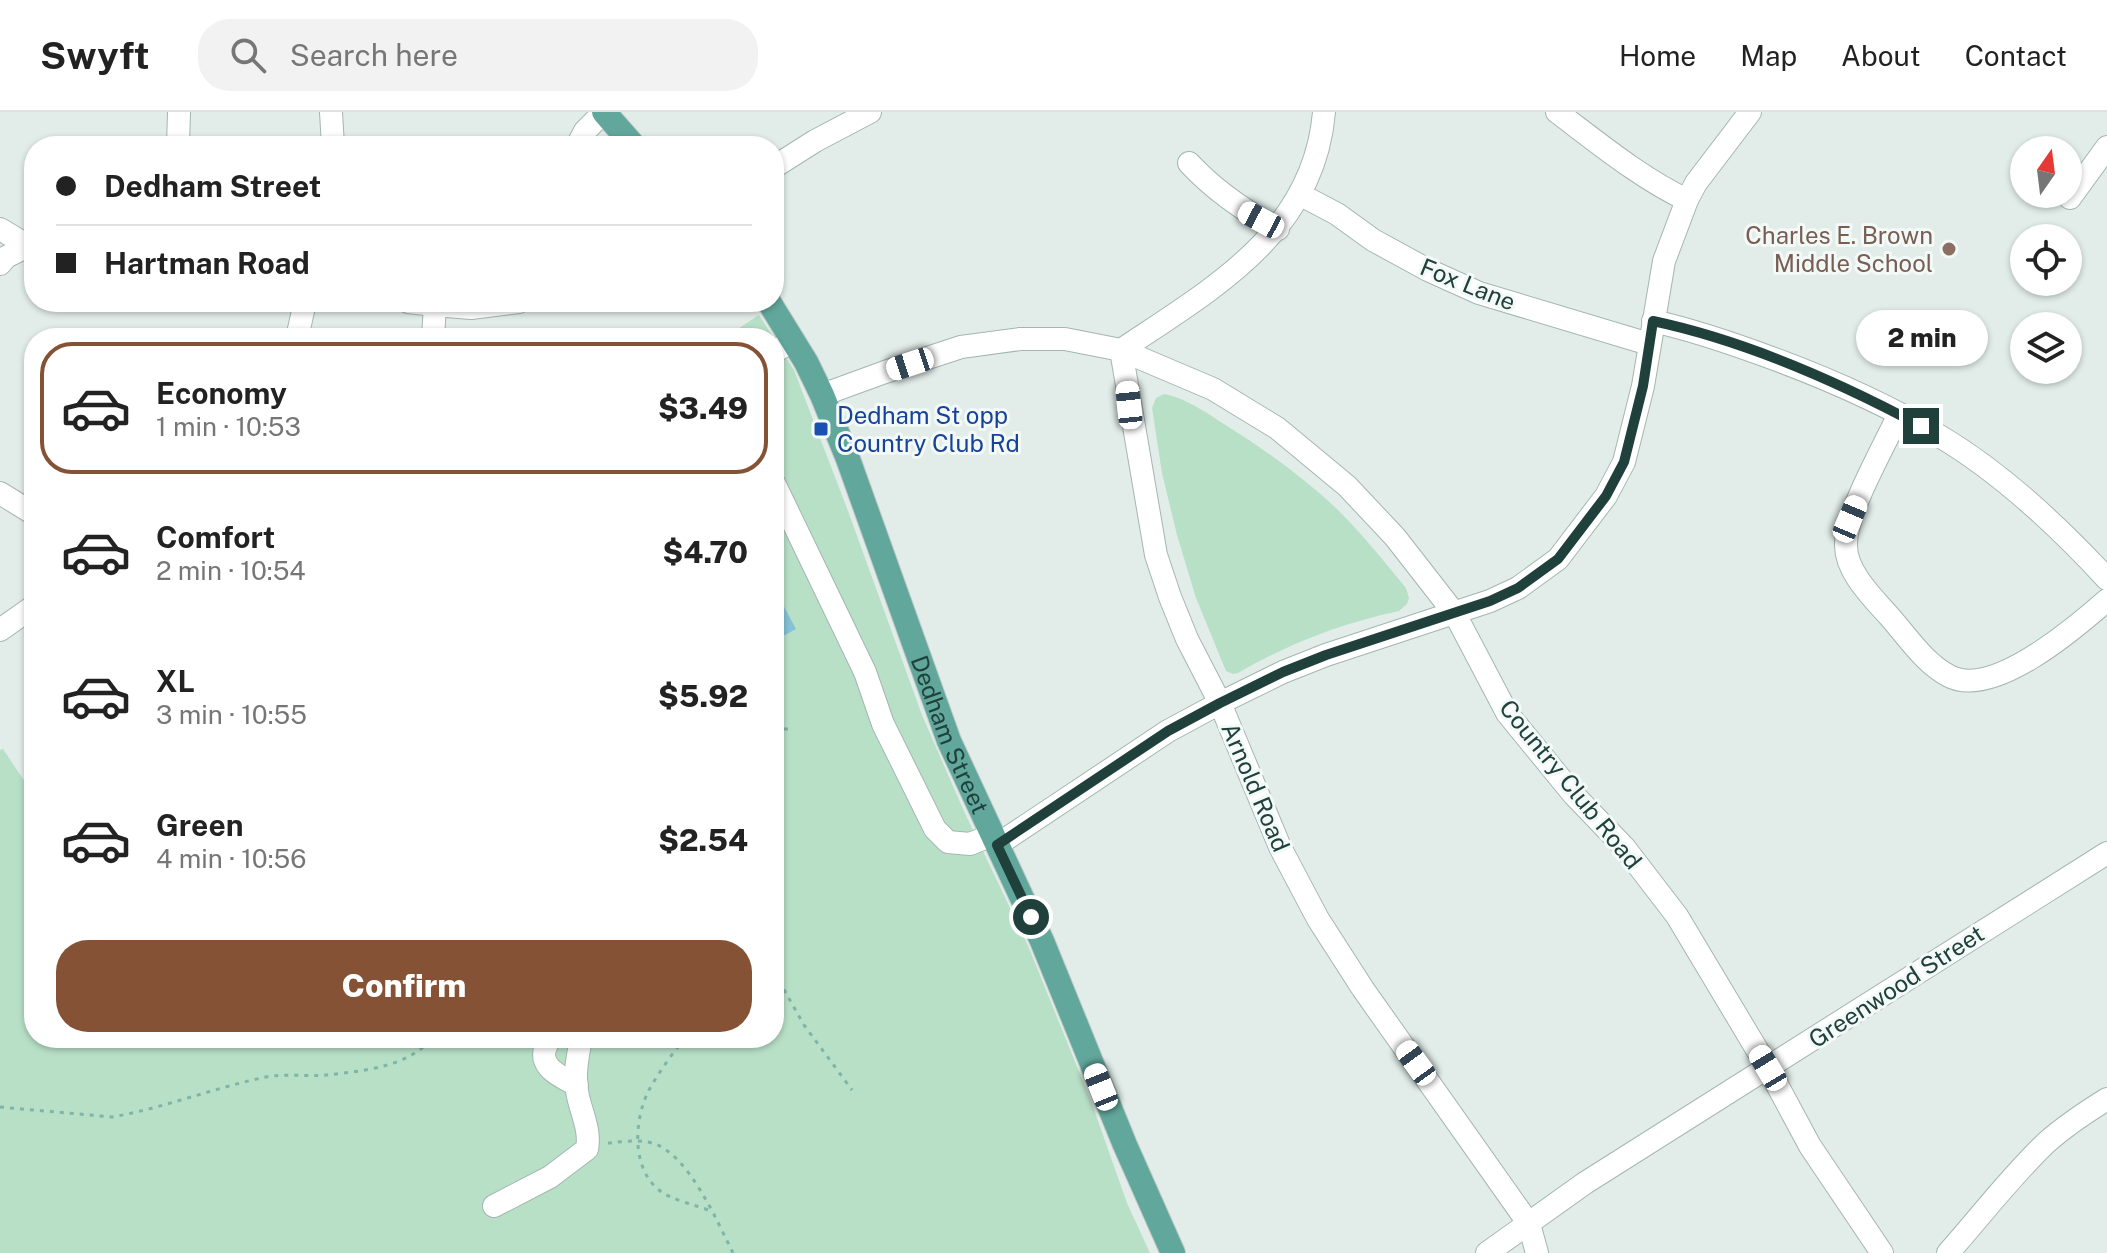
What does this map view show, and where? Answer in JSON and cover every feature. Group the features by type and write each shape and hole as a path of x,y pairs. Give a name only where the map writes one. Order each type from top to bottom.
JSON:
{"main road":[{"path":"604,112 625,136"},
{"name":"Dedham Street","path":"784,348 822,395 949,741 1042,941 1125,1145 1173,1253"}],"street":[{"path":"178,136 179,112"},
{"path":"331,112 332,136"},
{"path":"582,136 604,112"},
{"path":"784,161 870,112"},
{"path":"1121,350 1197,300 1242,264 1278,229 1301,195 1315,158 1324,112"},
{"path":"1557,112 1647,177 1687,200"},
{"path":"784,504 865,672 883,724 935,829 948,842 970,844 994,840 1168,731 1220,703 1326,655 1490,601 1518,588 1558,559 1606,496 1624,462 1643,386 1664,261 1687,200 1696,183 1750,112"},
{"path":"2082,181 2107,147"},
{"path":"1189,163 1207,182 1245,212 1278,229"},
{"name":"Fox Lane","path":"1301,195 1337,214 1373,240 1479,293 1649,344"},
{"path":"0,229 24,241"},
{"path":"0,264 6,257 24,248"},
{"path":"1653,321 1711,336 1825,378 1942,438 2017,491 2074,543 2107,579"},
{"name":"Country Club Road","path":"822,395 961,347 1020,339 1065,339 1121,350 1213,389 1277,428 1347,486 1395,537 1455,614 1507,713 1574,795 1624,847 1677,916 1768,1068 1810,1146 1882,1253"},
{"name":"Arnold Road","path":"1121,350 1156,555 1187,639 1220,703 1280,847 1318,919 1363,989 1529,1224 1537,1253"},
{"path":"1899,414 1850,519 1845,541 1847,558 1877,603 1933,666 1967,682 1992,677 2022,663 2069,634 2107,600"},
{"path":"0,493 24,508"},
{"path":"0,630 24,613"},
{"name":"Greenwood Street","path":"1487,1253 1585,1183 2107,853"},
{"path":"545,1048 545,1062 555,1074 577,1085"},
{"path":"494,1206 550,1177 587,1149 588,1130 577,1085 579,1048"},
{"path":"1948,1253 2047,1142 2107,1099"}],"path":[{"path":"784,729 793,729"},
{"path":"784,990 804,1025 852,1090"},
{"path":"0,1107 112,1117 128,1115 220,1088 279,1075 329,1075 378,1068 412,1055 421,1048"},
{"path":"678,1048 650,1090 642,1111 638,1154 642,1168 655,1188 711,1211"},
{"path":"587,1145 638,1141 657,1144 675,1158 701,1193 733,1253"}],"green space":[{"path":"759,315 767,328 739,328"},
{"path":"784,354 794,370 848,511 922,715 1029,948 1091,1101 1127,1203 1150,1253 0,1253 0,750 3,749 24,780 24,1048 784,1048"},
{"path":"1164,394 1195,406 1239,434 1324,497 1406,588 1407,604 1399,611 1316,636 1238,673 1226,671 1196,598 1162,473 1152,408 1156,398"}],"water":[{"path":"784,607 796,629 784,636"}],"place":[{"name":"Charles E. Brown Middle School","path":"1949,249"},
{"name":"Dedham St opp Country Club Rd","path":"821,429"}],"route":[{"path":"1031,917 997,845 1168,731 1220,703 1326,655 1490,601 1518,588 1558,559 1606,496 1624,462 1643,386 1653,321 1711,336 1825,378 1921,426"}]}
